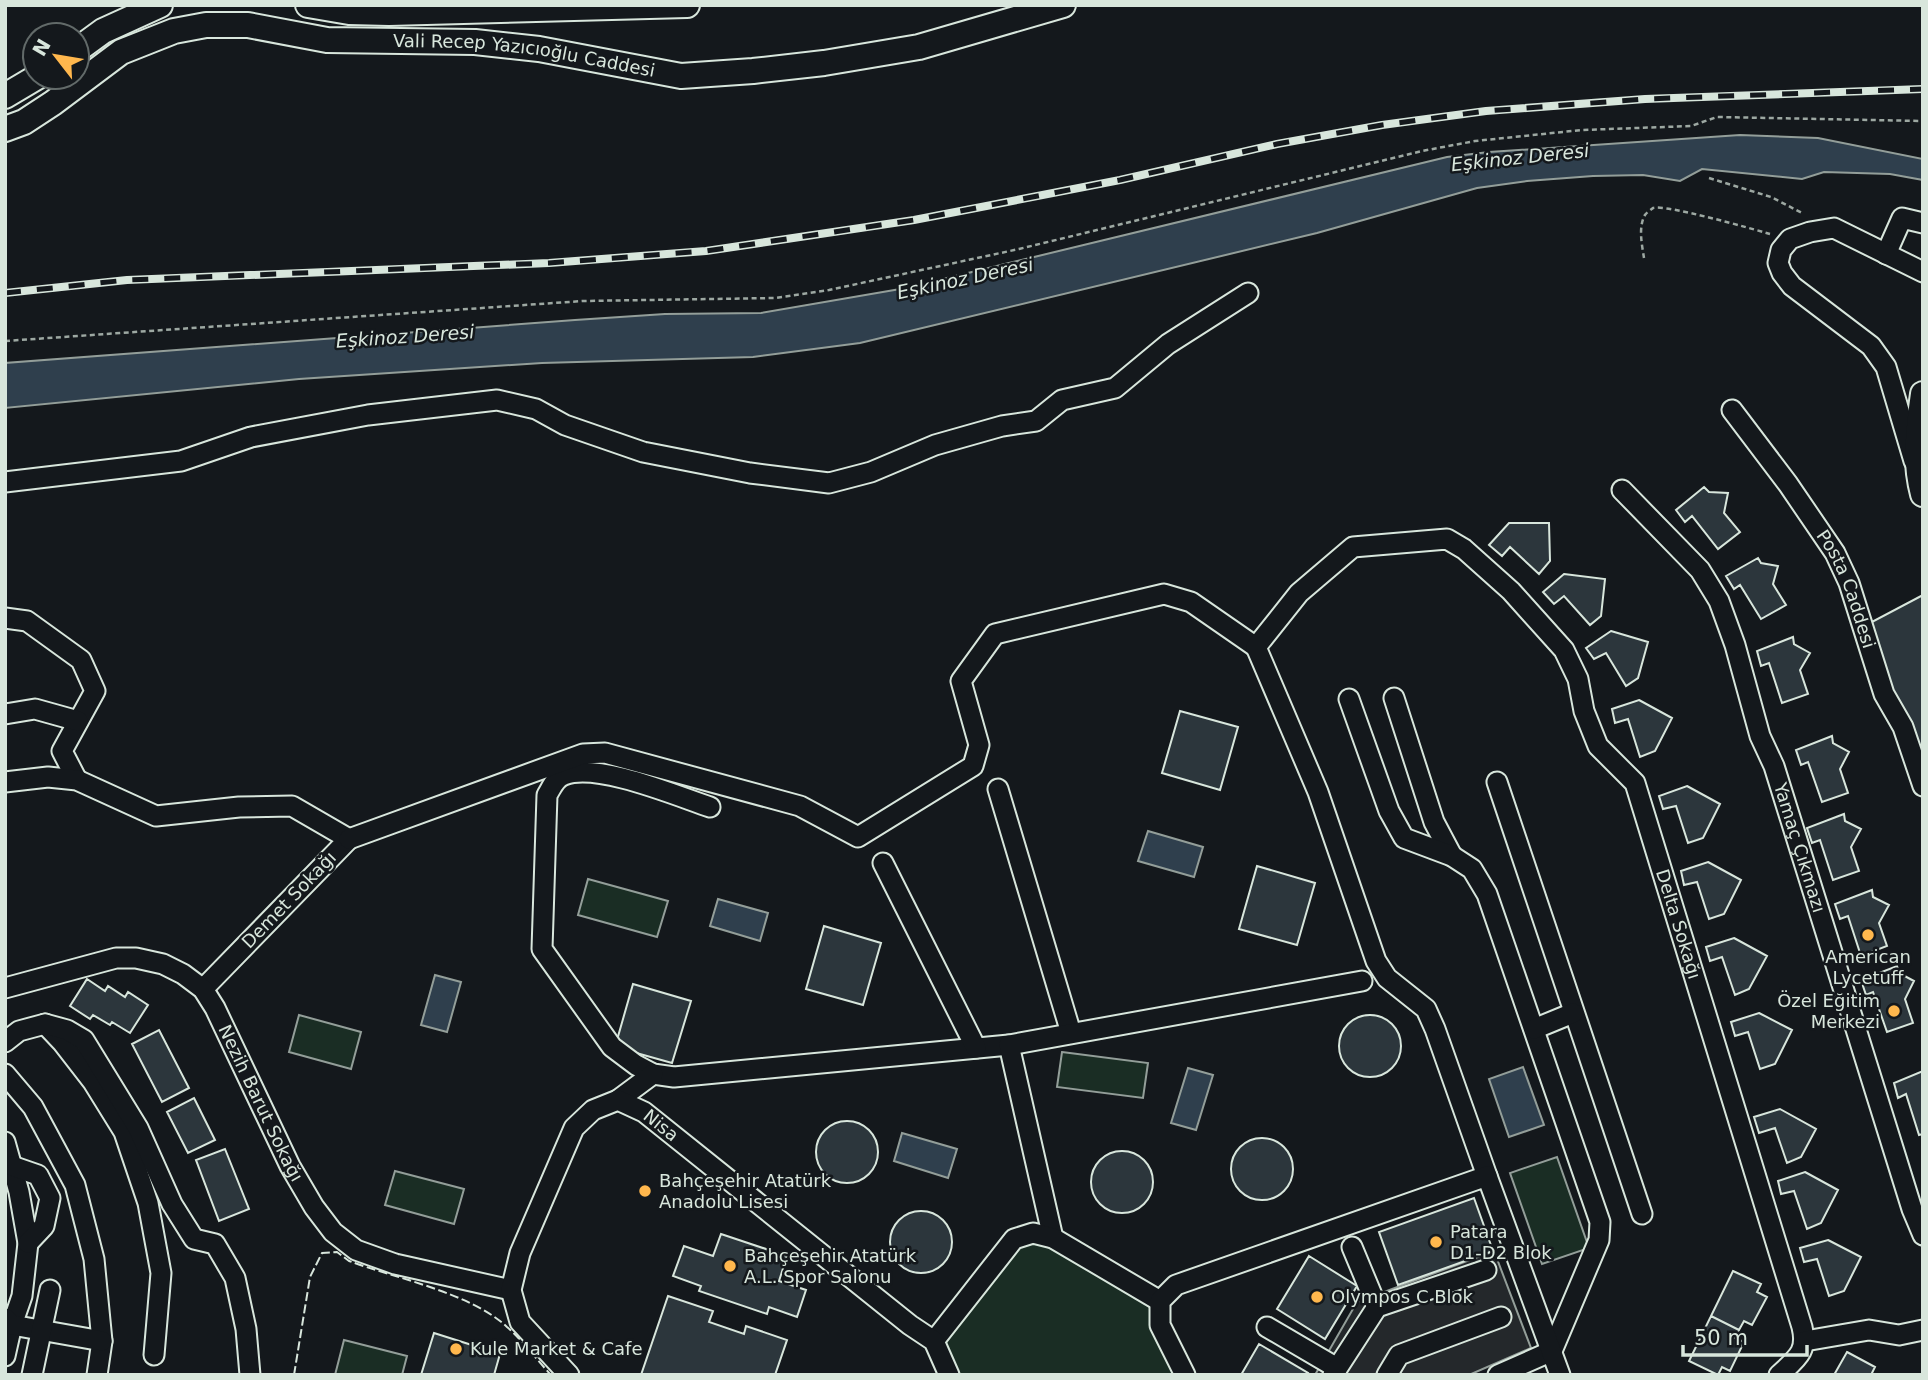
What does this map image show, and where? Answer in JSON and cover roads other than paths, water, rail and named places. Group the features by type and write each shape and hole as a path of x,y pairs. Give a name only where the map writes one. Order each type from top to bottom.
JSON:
{"main road":[{"path":"91,40 103,31 160,5"},
{"name":"Vali Recep Yazıcıoğlu Caddesi","path":"308,5 349,12 388,13 687,5"},
{"name":"Vali Recep Yazıcıoğlu Caddesi","path":"5,130 24,122 53,103 121,52 174,31 206,25 248,25 327,40 475,42 539,49 681,76 812,65 906,49 1063,5"},
{"path":"5,96 21,86"},
{"path":"1920,483 1918,422 1923,394"}],"street":[{"path":"1886,254 1902,218 1923,223"},
{"path":"1920,483 1886,367 1880,357 1871,346 1791,286 1778,262 1781,250 1790,239 1834,228 1923,272"},
{"path":"5,482 181,461 251,437 355,417 497,400 536,409 565,425 643,452 750,473 829,483 871,472 935,445 1002,426 1036,421 1062,400 1115,388 1168,344 1248,293"},
{"name":"Posta Caddesi","path":"1732,411 1835,553 1849,583 1884,694 1903,727 1923,786"},
{"name":"Yamaç Çıkmazı","path":"1622,489 1700,570 1719,601 1735,645 1759,736 1774,766 1912,1209 1923,1235"},
{"name":"Delta Sokağı","path":"1256,647 1299,593 1353,547 1433,538 1447,539 1464,549 1511,592 1564,650 1578,679 1584,711 1598,746 1635,783 1805,1341"},
{"path":"349,839 583,754 605,753 800,806 858,837 973,766 979,745 961,681 995,634 1164,594 1191,602 1256,647 1318,792 1376,961 1387,978 1426,1009 1435,1029 1560,1375"},
{"path":"5,618 27,621 81,660 95,691 62,751 77,780"},
{"path":"1394,698 1434,822 1452,856"},
{"path":"1349,699 1389,811 1399,831 1404,838 1452,856 1472,869 1488,894 1600,1222 1599,1240 1552,1351 1521,1370 1498,1375"},
{"path":"5,714 35,709 78,721"},
{"path":"710,807 609,774 584,772 565,774 555,781 547,795 542,949 612,1047 653,1074 674,1077 1009,1045 1362,981"},
{"name":"Demet Sokağı","path":"5,782 48,777 77,780 156,816 239,807 292,806 349,839 203,989"},
{"path":"1497,782 1642,1214"},
{"path":"998,789 1071,1034"},
{"path":"883,863 975,1048"},
{"name":"Nezih Barut Sokağı","path":"5,988 116,958 136,958 163,964 183,974 203,989 215,1009 290,1166 314,1207 333,1232 356,1250 395,1264 511,1290"},
{"path":"1534,1029 1573,1013"},
{"path":"45,1024 93,1082 124,1132 148,1203 161,1273 154,1355"},
{"path":"5,1042 19,1031 45,1024 67,1030 84,1040 138,1128 173,1204 194,1239 215,1244 234,1278 246,1329 250,1375"},
{"path":"1009,1045 1053,1238"},
{"path":"5,1074 33,1107 75,1185 94,1259 102,1341 97,1375"},
{"path":"569,1375 520,1322 511,1290 520,1253 574,1128 593,1110 618,1100 653,1074"},
{"name":"Nisa","path":"618,1100 644,1112 910,1325 934,1341"},
{"path":"5,1142 19,1192 28,1243 22,1296 8,1321 5,1356"},
{"path":"12,1166 38,1175 50,1198 44,1226 28,1243"},
{"path":"1185,1375 1160,1325 1160,1301 1176,1285 1487,1176"},
{"path":"50,1198 75,1185"},
{"path":"948,1375 934,1341 1014,1239 1033,1233 1053,1238 1160,1301"},
{"path":"1352,1247 1377,1307"},
{"path":"1267,1327 1335,1371 1377,1307 1486,1270"},
{"path":"23,1283 50,1290 71,1290"},
{"path":"32,1375 50,1290"},
{"path":"1387,1375 1399,1355 1501,1317"},
{"path":"8,1321 40,1331 102,1341"},
{"path":"1779,1375 1799,1357 1805,1341 1869,1330 1899,1335 1923,1330"}],"water":[{"name":"Eşkinoz Deresi","path":"1740,135 1818,138 1923,159 1923,180 1890,174 1824,172 1802,179 1702,169 1680,181 1643,175 1527,181 1477,188 1317,233 860,343 753,357 542,363 299,379 5,408 5,363 665,314 761,313 906,288 1447,157"},
{"path":"1148,831 1203,847 1194,877 1138,861"},
{"path":"718,899 768,913 760,941 710,926"},
{"path":"435,975 461,982 447,1032 421,1025"},
{"path":"1523,1067 1544,1125 1509,1137 1489,1079"},
{"path":"1188,1068 1213,1075 1196,1130 1171,1123"},
{"path":"902,1133 957,1149 948,1178 894,1161"}],"railway":[{"path":"5,293 127,280 549,263 706,251 914,220 1120,180 1277,144 1382,125 1486,111 1645,99 1923,89"}],"place":[{"name":"American Lycetuff","path":"1868,935"},
{"name":"Özel Eğitim Merkezi","path":"1894,1011"},
{"name":"Bahçeşehir Atatürk Anadolu Lisesi","path":"645,1191"},
{"name":"Patara D1-D2 Blok","path":"1436,1242"},
{"name":"Bahçeşehir Atatürk A.L. Spor Salonu","path":"730,1266"},
{"name":"Olympos C Blok","path":"1317,1297"},
{"name":"Kule Market & Cafe","path":"456,1349"}]}
